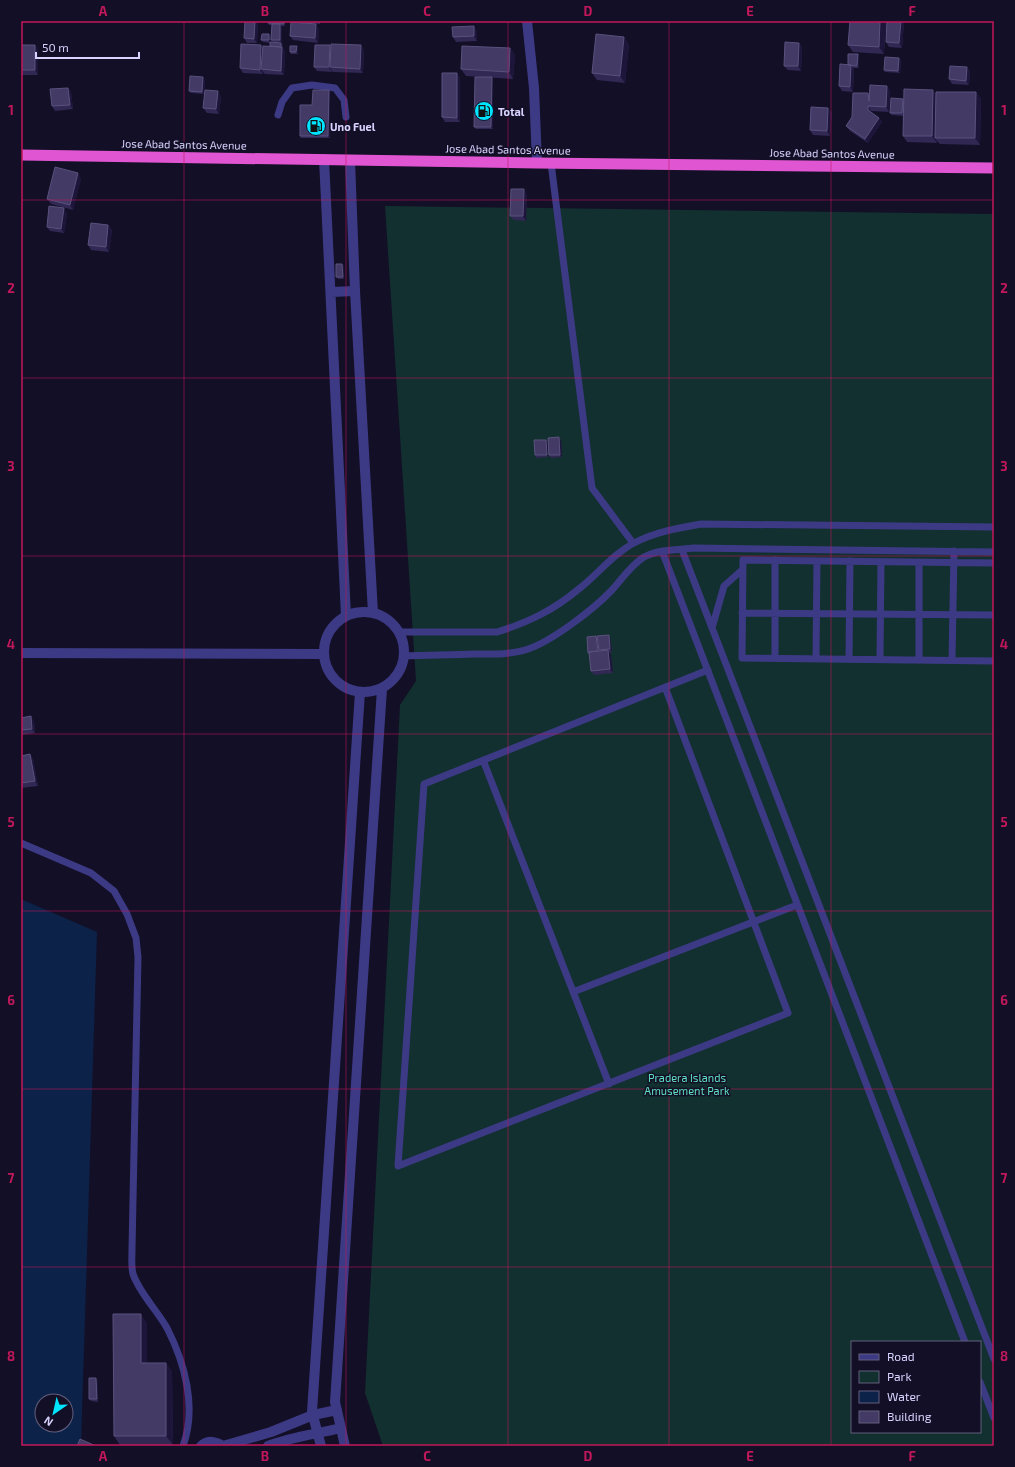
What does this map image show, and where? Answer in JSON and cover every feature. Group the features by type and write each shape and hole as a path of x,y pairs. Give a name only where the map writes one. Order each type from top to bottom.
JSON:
{"highway":[{"name":"Jose Abad Santos Avenue","path":"21,155 994,168"}],"street":[{"path":"527,21 534,88 537,163"},
{"path":"324,159 346,616"},
{"path":"350,160 355,291 373,613"},
{"path":"330,292 355,291"},
{"path":"354,613 373,613 384,618 394,626 401,636 404,656 399,672 392,682 382,689 371,692 349,690 339,684 331,676 326,666 324,654 325,643 329,632 336,623 346,616 354,613"},
{"path":"21,654 324,654"},
{"path":"345,1446 334,1402 382,689"},
{"path":"321,1446 312,1412 360,692"},
{"path":"201,1446 208,1442 213,1442 223,1446 271,1432 313,1415 337,1410"},
{"path":"268,1446 282,1440 318,1434 341,1428"}],"lane":[{"path":"278,115 282,102 292,88 312,86 334,88 344,100 346,117"},
{"path":"551,163 592,488 633,543"},
{"path":"398,632 497,632 512,627 552,610 633,543 672,529 701,524 994,527"},
{"path":"404,656 499,654 526,650 552,637 574,622 601,600 628,571 644,557 662,551 694,548 994,552"},
{"path":"682,550 994,1359"},
{"path":"662,551 965,1341"},
{"path":"952,660 954,551"},
{"path":"994,563 743,560 742,570 742,658 994,661"},
{"path":"775,560 775,658"},
{"path":"816,659 817,561"},
{"path":"849,659 850,561"},
{"path":"880,660 881,562"},
{"path":"919,562 919,660"},
{"path":"712,628 724,586 742,570"},
{"path":"742,613 994,615"},
{"path":"665,687 788,1013 398,1166 424,784 483,760 665,687 708,670"},
{"path":"483,760 609,1084"},
{"path":"21,843 91,873 114,891 127,914 136,938 138,957 132,1273 140,1288 166,1327 178,1352 187,1386 190,1417 183,1446"},
{"path":"573,992 797,905"},
{"path":"981,1385 994,1418"}],"green space":[{"name":"Pradera Islands Amusement Park","path":"385,206 994,214 994,1446 383,1446 365,1393 400,705 416,681"}],"water":[{"path":"21,899 97,932 81,1446 21,1446"}],"building":[{"path":"245,21 255,21 254,39 244,38"},
{"path":"268,21 284,21 284,24 268,23"},
{"path":"850,21 880,21 879,47 848,45"},
{"path":"887,21 901,21 899,43 886,42"},
{"path":"291,22 316,24 315,38 290,36"},
{"path":"272,24 280,24 280,40 271,40"},
{"path":"474,26 474,36 453,37 452,27"},
{"path":"262,34 269,34 269,40 261,40"},
{"path":"596,34 624,37 620,76 592,73"},
{"path":"270,42 281,43 281,47 270,46"},
{"path":"785,42 799,43 798,66 784,66"},
{"path":"241,44 261,45 260,70 240,68"},
{"path":"331,44 361,45 360,69 330,67"},
{"path":"21,45 35,45 35,70 21,70"},
{"path":"315,45 330,45 329,67 314,67"},
{"path":"263,46 282,47 281,71 261,69"},
{"path":"290,46 297,46 296,52 290,52"},
{"path":"462,46 510,48 509,72 461,69"},
{"path":"848,54 858,54 857,66 848,65"},
{"path":"885,57 899,58 898,71 884,70"},
{"path":"840,64 851,65 850,87 839,86"},
{"path":"950,66 967,67 966,81 949,79"},
{"path":"442,73 457,73 457,118 442,117"},
{"path":"190,76 203,77 202,92 189,91"},
{"name":"Total","path":"475,77 492,77 491,127 474,127"},
{"path":"870,85 887,86 886,107 868,106 868,110 879,118 865,139 846,126 852,117 853,93 868,93 869,101"},
{"path":"68,88 70,105 52,106 50,89"},
{"path":"904,89 933,90 932,136 903,136"},
{"path":"205,90 218,91 216,109 203,108"},
{"name":"Uno Fuel","path":"313,90 329,90 328,136 300,136 300,105 312,105"},
{"path":"936,92 976,92 975,138 935,138"},
{"path":"891,98 903,99 902,113 890,113"},
{"path":"811,107 828,108 827,131 810,130"},
{"path":"55,167 78,173 70,205 47,199"},
{"path":"511,189 524,189 523,216 510,216"},
{"path":"49,206 64,208 61,229 47,227"},
{"path":"91,223 108,225 106,247 88,245"},
{"path":"336,264 342,264 343,277 336,277"},
{"path":"559,437 560,455 549,455 548,438"},
{"path":"534,440 546,440 547,455 535,455"},
{"path":"609,635 610,649 599,650 597,636"},
{"path":"596,636 598,651 588,653 587,637"},
{"path":"608,650 610,669 591,671 589,652"},
{"path":"31,716 32,729 21,730 21,718"},
{"path":"30,754 35,781 21,783 21,756"},
{"path":"113,1314 141,1314 141,1363 166,1363 166,1436 114,1436"},
{"path":"89,1378 96,1378 97,1399 89,1399"},
{"path":"80,1439 96,1446 77,1446"}],"place":[{"name":"Total","path":"484,111"},
{"name":"Uno Fuel","path":"316,126"}]}
